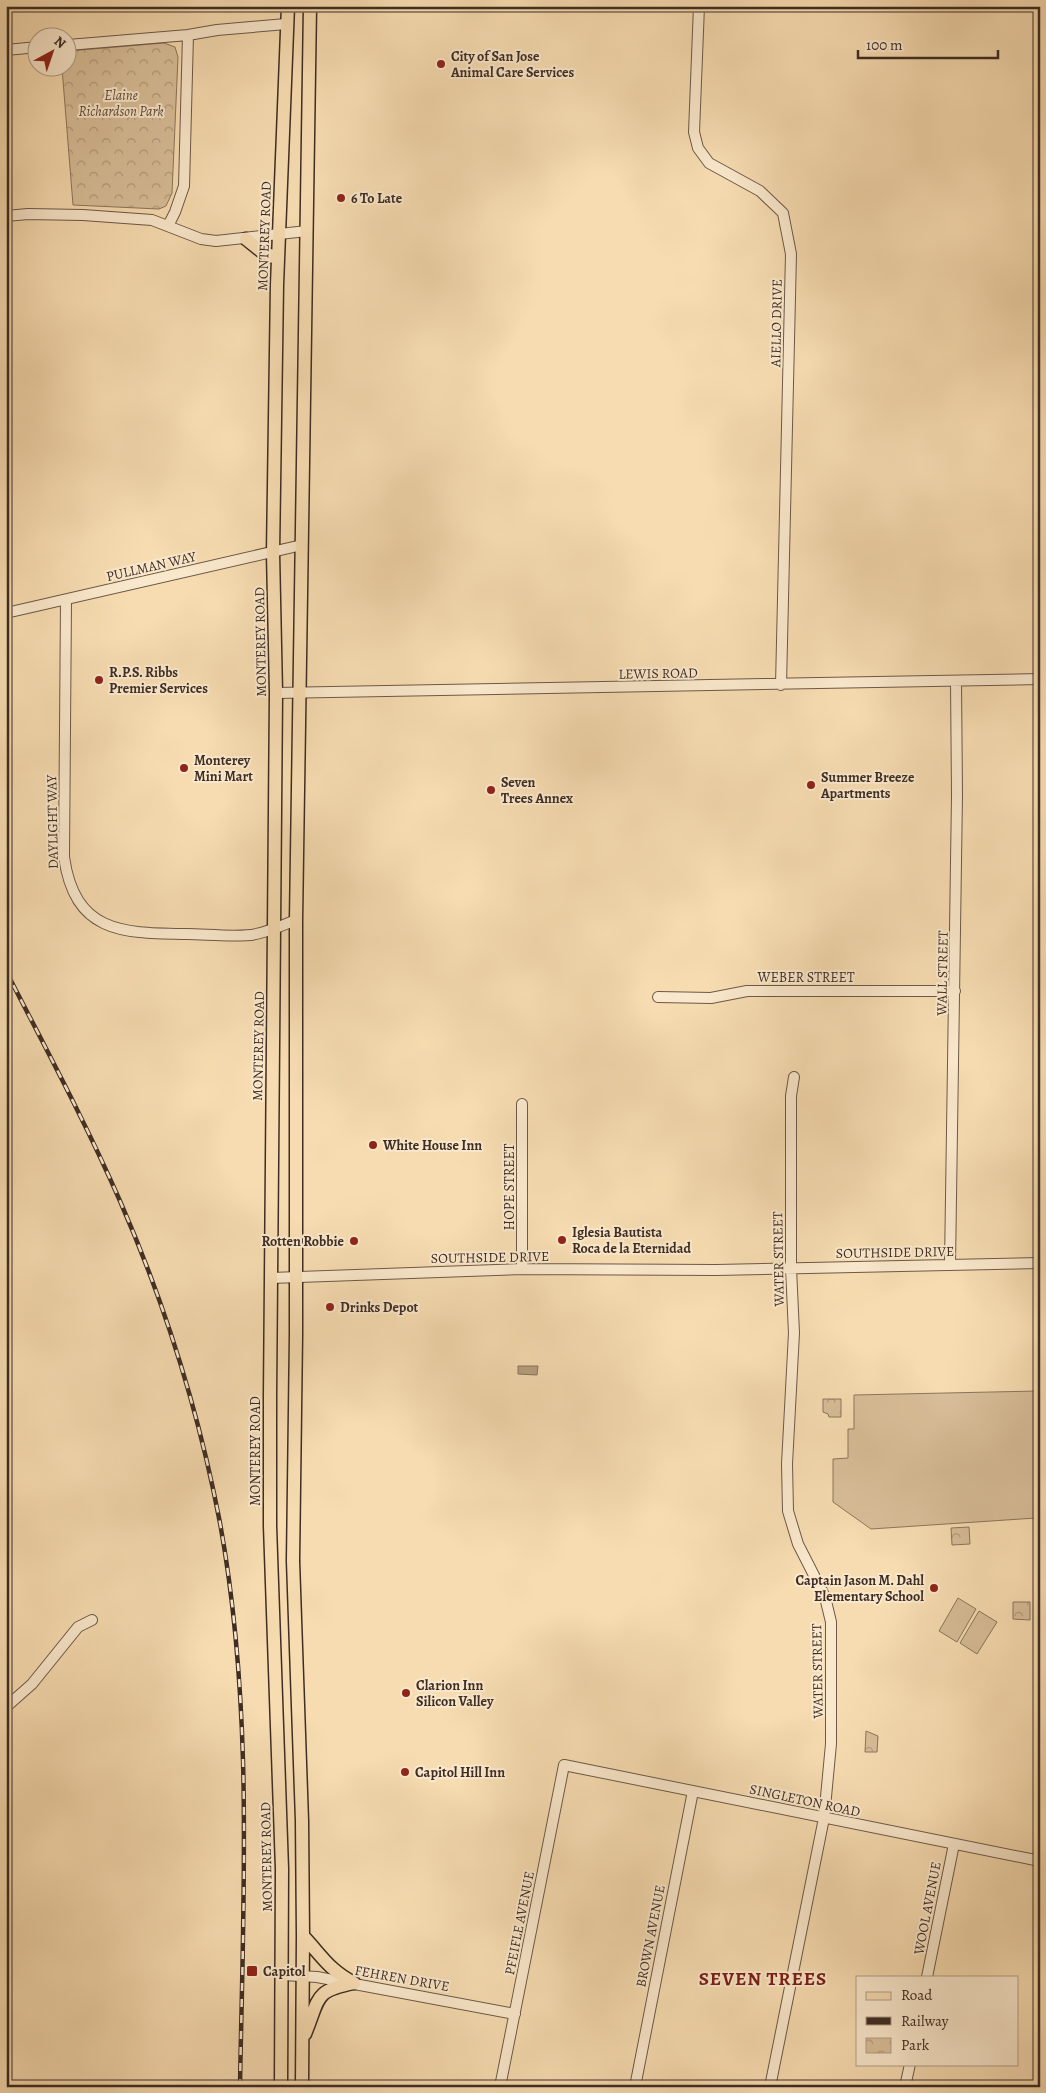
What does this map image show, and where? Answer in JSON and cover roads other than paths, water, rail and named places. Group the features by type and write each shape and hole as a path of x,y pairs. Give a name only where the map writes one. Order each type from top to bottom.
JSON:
{"main road":[{"name":"MONTEREY ROAD","path":"281,2087 282,1869 270,1519 272,1032 275,928 276,693 273,553 278,259 288,6"},
{"path":"302,2087 303,1936 294,1600 296,920 310,6"},
{"path":"246,239 260,251 278,259"},
{"path":"273,1602 294,1600"},
{"path":"303,1936 330,1967 354,1984"},
{"path":"303,2041 321,1995 329,1989 354,1984"}],"street":[{"name":"AIELLO DRIVE","path":"699,6 694,132 698,148 709,163 760,191 783,213 791,254 781,685"},
{"path":"78,44 286,24"},
{"path":"168,226 184,186 188,35"},
{"path":"6,50 28,48"},
{"path":"6,216 28,214 83,215 152,220 209,241 246,239 307,231"},
{"name":"PULLMAN WAY","path":"6,613 302,545"},
{"name":"DAYLIGHT WAY","path":"66,600 64,858 67,877 74,895 86,911 102,923 120,930 140,933 255,934 296,920"},
{"name":"LEWIS ROAD","path":"276,693 1040,680"},
{"name":"WALL STREET","path":"950,1265 958,730 956,682"},
{"name":"WEBER STREET","path":"658,997 712,998 746,991 955,991"},
{"name":"WATER STREET","path":"770,2087 824,1818 831,1744 832,1632 826,1597 798,1544 788,1511 787,1464 794,1333 791,1268 791,1096 794,1077"},
{"name":"HOPE STREET","path":"522,1104 522,1269"},
{"name":"SOUTHSIDE DRIVE","path":"271,1278 522,1269 791,1268 1040,1263"},
{"path":"6,1707 32,1684 78,1627 92,1620"},
{"name":"SINGLETON ROAD","path":"564,1765 1040,1861"},
{"name":"PFEIFLE AVENUE","path":"500,2087 564,1765"},
{"name":"BROWN AVENUE","path":"635,2087 693,1791"},
{"name":"WOOL AVENUE","path":"927,1976 954,1844"},
{"name":"FEHREN DRIVE","path":"282,1975 303,1976 354,1984 515,2014"},
{"path":"905,2087 910,2066"}],"railway":[{"path":"6,971 93,1143 120,1201 152,1279 179,1359 212,1482 231,1593 238,1663 242,1734 244,1875 240,2087"}],"place":[{"name":"City of San Jose Animal Care Services","path":"441,64"},
{"name":"6 To Late","path":"341,198"},
{"name":"R.P.S. Ribbs Premier Services","path":"99,680"},
{"name":"Monterey Mini Mart","path":"184,768"},
{"name":"Summer Breeze Apartments","path":"811,785"},
{"name":"Seven Trees Annex","path":"491,790"},
{"name":"White House Inn","path":"373,1145"},
{"name":"Iglesia Bautista Roca de la Eternidad","path":"562,1240"},
{"name":"Rotten Robbie","path":"354,1241"},
{"name":"Drinks Depot","path":"330,1307"},
{"name":"Captain Jason M. Dahl Elementary School","path":"934,1588"},
{"name":"Clarion Inn Silicon Valley","path":"406,1693"},
{"name":"Capitol Hill Inn","path":"405,1772"},
{"name":"Capitol","path":"252,1971"}],"district":[{"name":"SEVEN TREES","path":"763,1978"}],"park label":[{"name":"Elaine Richardson Park","path":"121,104"}]}
